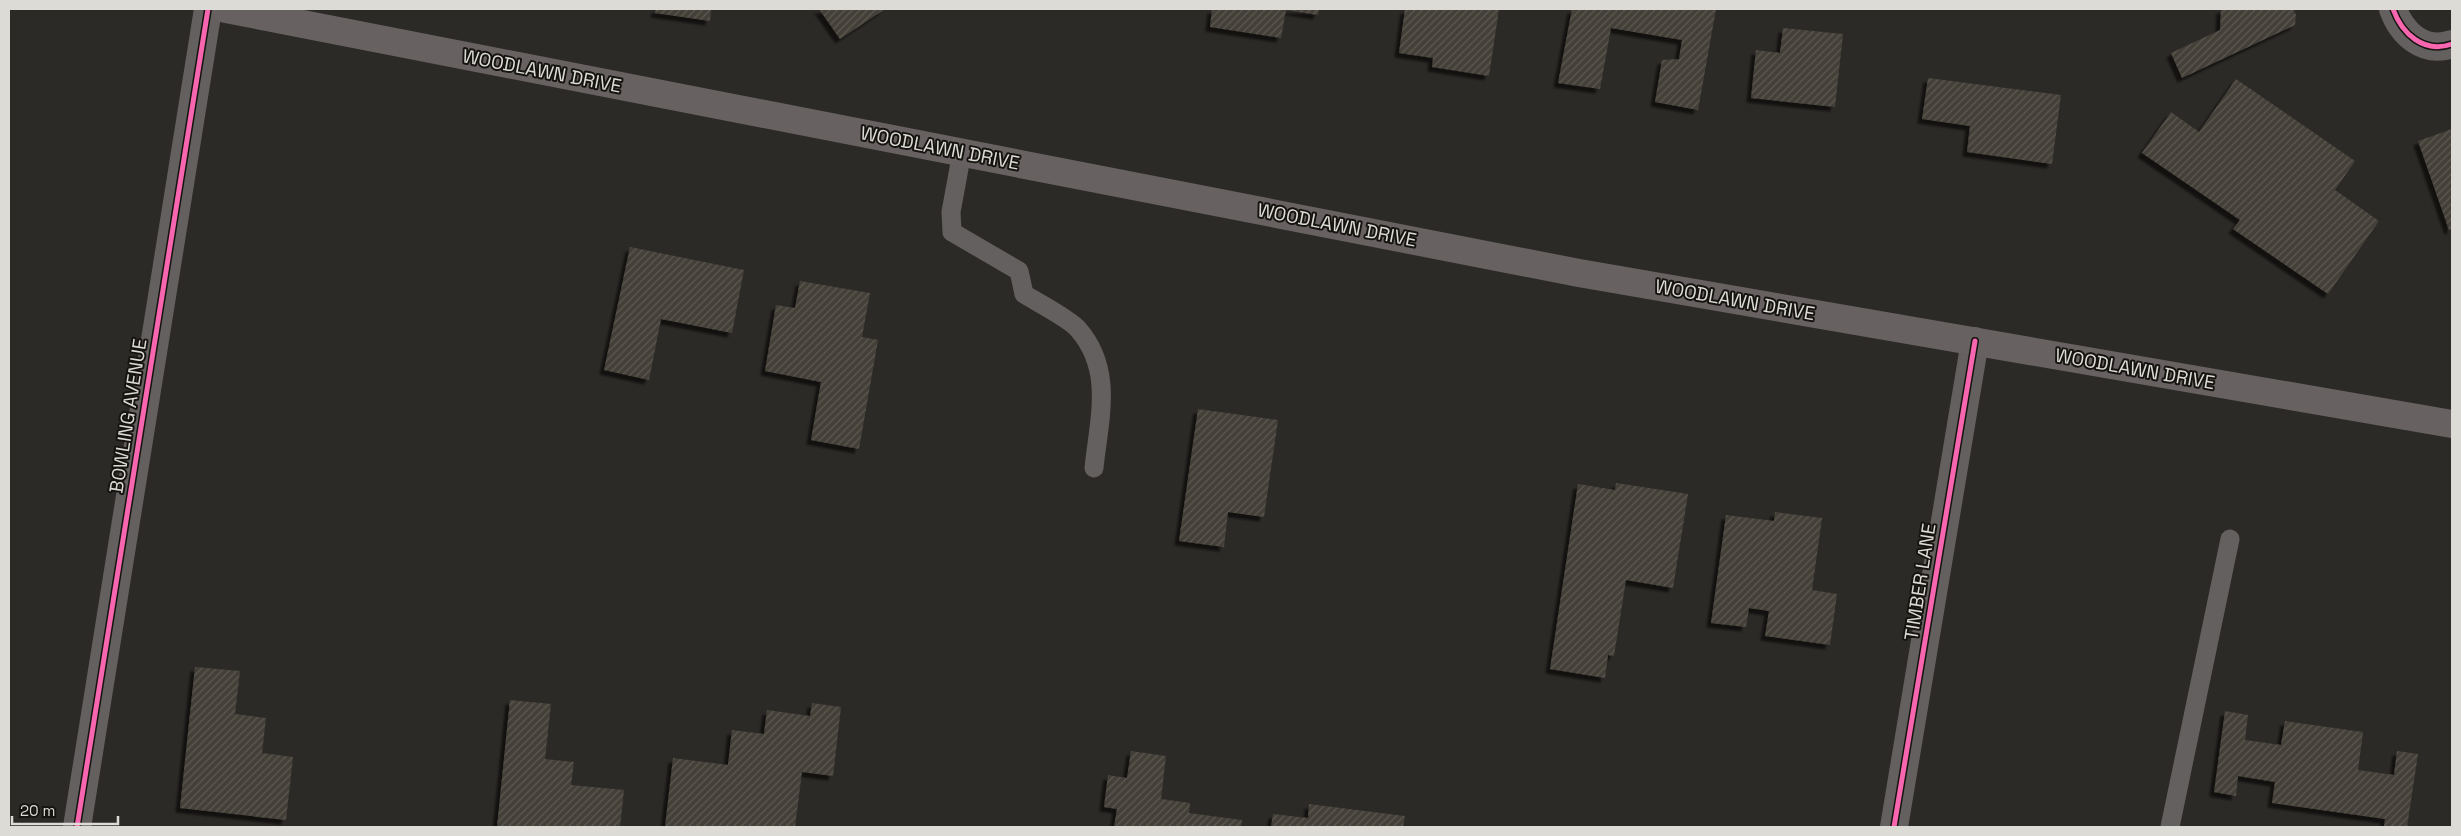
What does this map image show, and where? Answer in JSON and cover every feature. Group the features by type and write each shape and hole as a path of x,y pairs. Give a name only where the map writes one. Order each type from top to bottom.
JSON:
{"main road":[{"name":"WOODLAWN DRIVE","path":"226,9 1587,275 2452,424"}],"street":[{"name":"BOWLING AVENUE","path":"78,827 208,9"},
{"path":"2393,9 2398,22 2406,34 2418,42 2432,46 2452,44"},
{"name":"TIMBER LANE","path":"1894,827 1975,341"}],"lane":[{"path":"962,152 951,212 952,232 1018,271 1024,294 1078,328 1098,360 1102,377 1094,468"},
{"path":"2170,827 2230,539"}],"building":[{"path":"656,9 711,9 710,21 655,13"},
{"path":"819,9 885,9 840,39"},
{"path":"1212,9 1319,9 1318,15 1286,10 1281,38 1210,27"},
{"path":"1405,9 1499,9 1489,76 1432,67 1433,58 1399,53"},
{"path":"1572,9 1716,9 1698,110 1655,102 1662,60 1679,59 1682,40 1611,28 1600,89 1558,83"},
{"path":"2221,9 2293,9 2296,15 2295,25 2182,78 2171,53 2220,30"},
{"path":"1783,28 1843,34 1835,107 1751,98 1756,50 1780,53"},
{"path":"1928,78 2061,95 2052,164 1967,152 1970,126 1922,119"},
{"path":"2236,79 2355,161 2335,190 2379,221 2328,294 2233,229 2240,220 2142,153 2171,112 2199,132"},
{"path":"2452,129 2452,229 2449,230 2418,141"},
{"path":"630,247 744,270 732,333 661,319 649,380 604,370"},
{"path":"800,281 870,293 862,337 878,340 859,449 811,440 821,382 765,371 776,305 795,308"},
{"path":"1198,409 1278,420 1264,517 1228,512 1224,547 1179,541"},
{"path":"1616,483 1688,494 1673,588 1626,580 1614,656 1608,655 1605,678 1550,669 1578,484 1615,490"},
{"path":"1775,512 1822,518 1812,590 1837,594 1830,645 1765,636 1769,611 1749,608 1746,627 1711,623 1726,515 1774,521"},
{"path":"195,667 240,671 235,714 266,718 262,753 293,757 286,820 180,808"},
{"path":"510,700 551,704 545,759 574,762 571,785 624,790 620,827 497,827"},
{"path":"812,703 841,707 833,776 802,772 795,827 665,827 673,758 728,765 732,730 764,734 767,710 810,716"},
{"path":"2225,711 2248,715 2245,740 2281,745 2285,721 2363,732 2358,770 2394,775 2397,751 2418,754 2407,827 2384,827 2385,819 2272,803 2275,782 2238,776 2236,796 2214,792"},
{"path":"1131,751 1166,756 1161,799 1190,803 1189,813 1242,820 1241,827 1114,827 1117,809 1104,807 1108,775 1127,778"},
{"path":"1309,804 1405,816 1403,827 1271,827 1273,814 1308,818"}],"cycle path":[{"path":"77,827 208,9"},
{"path":"2393,9 2402,26 2415,40 2432,46 2452,44"},
{"path":"1894,827 1975,341"}]}
